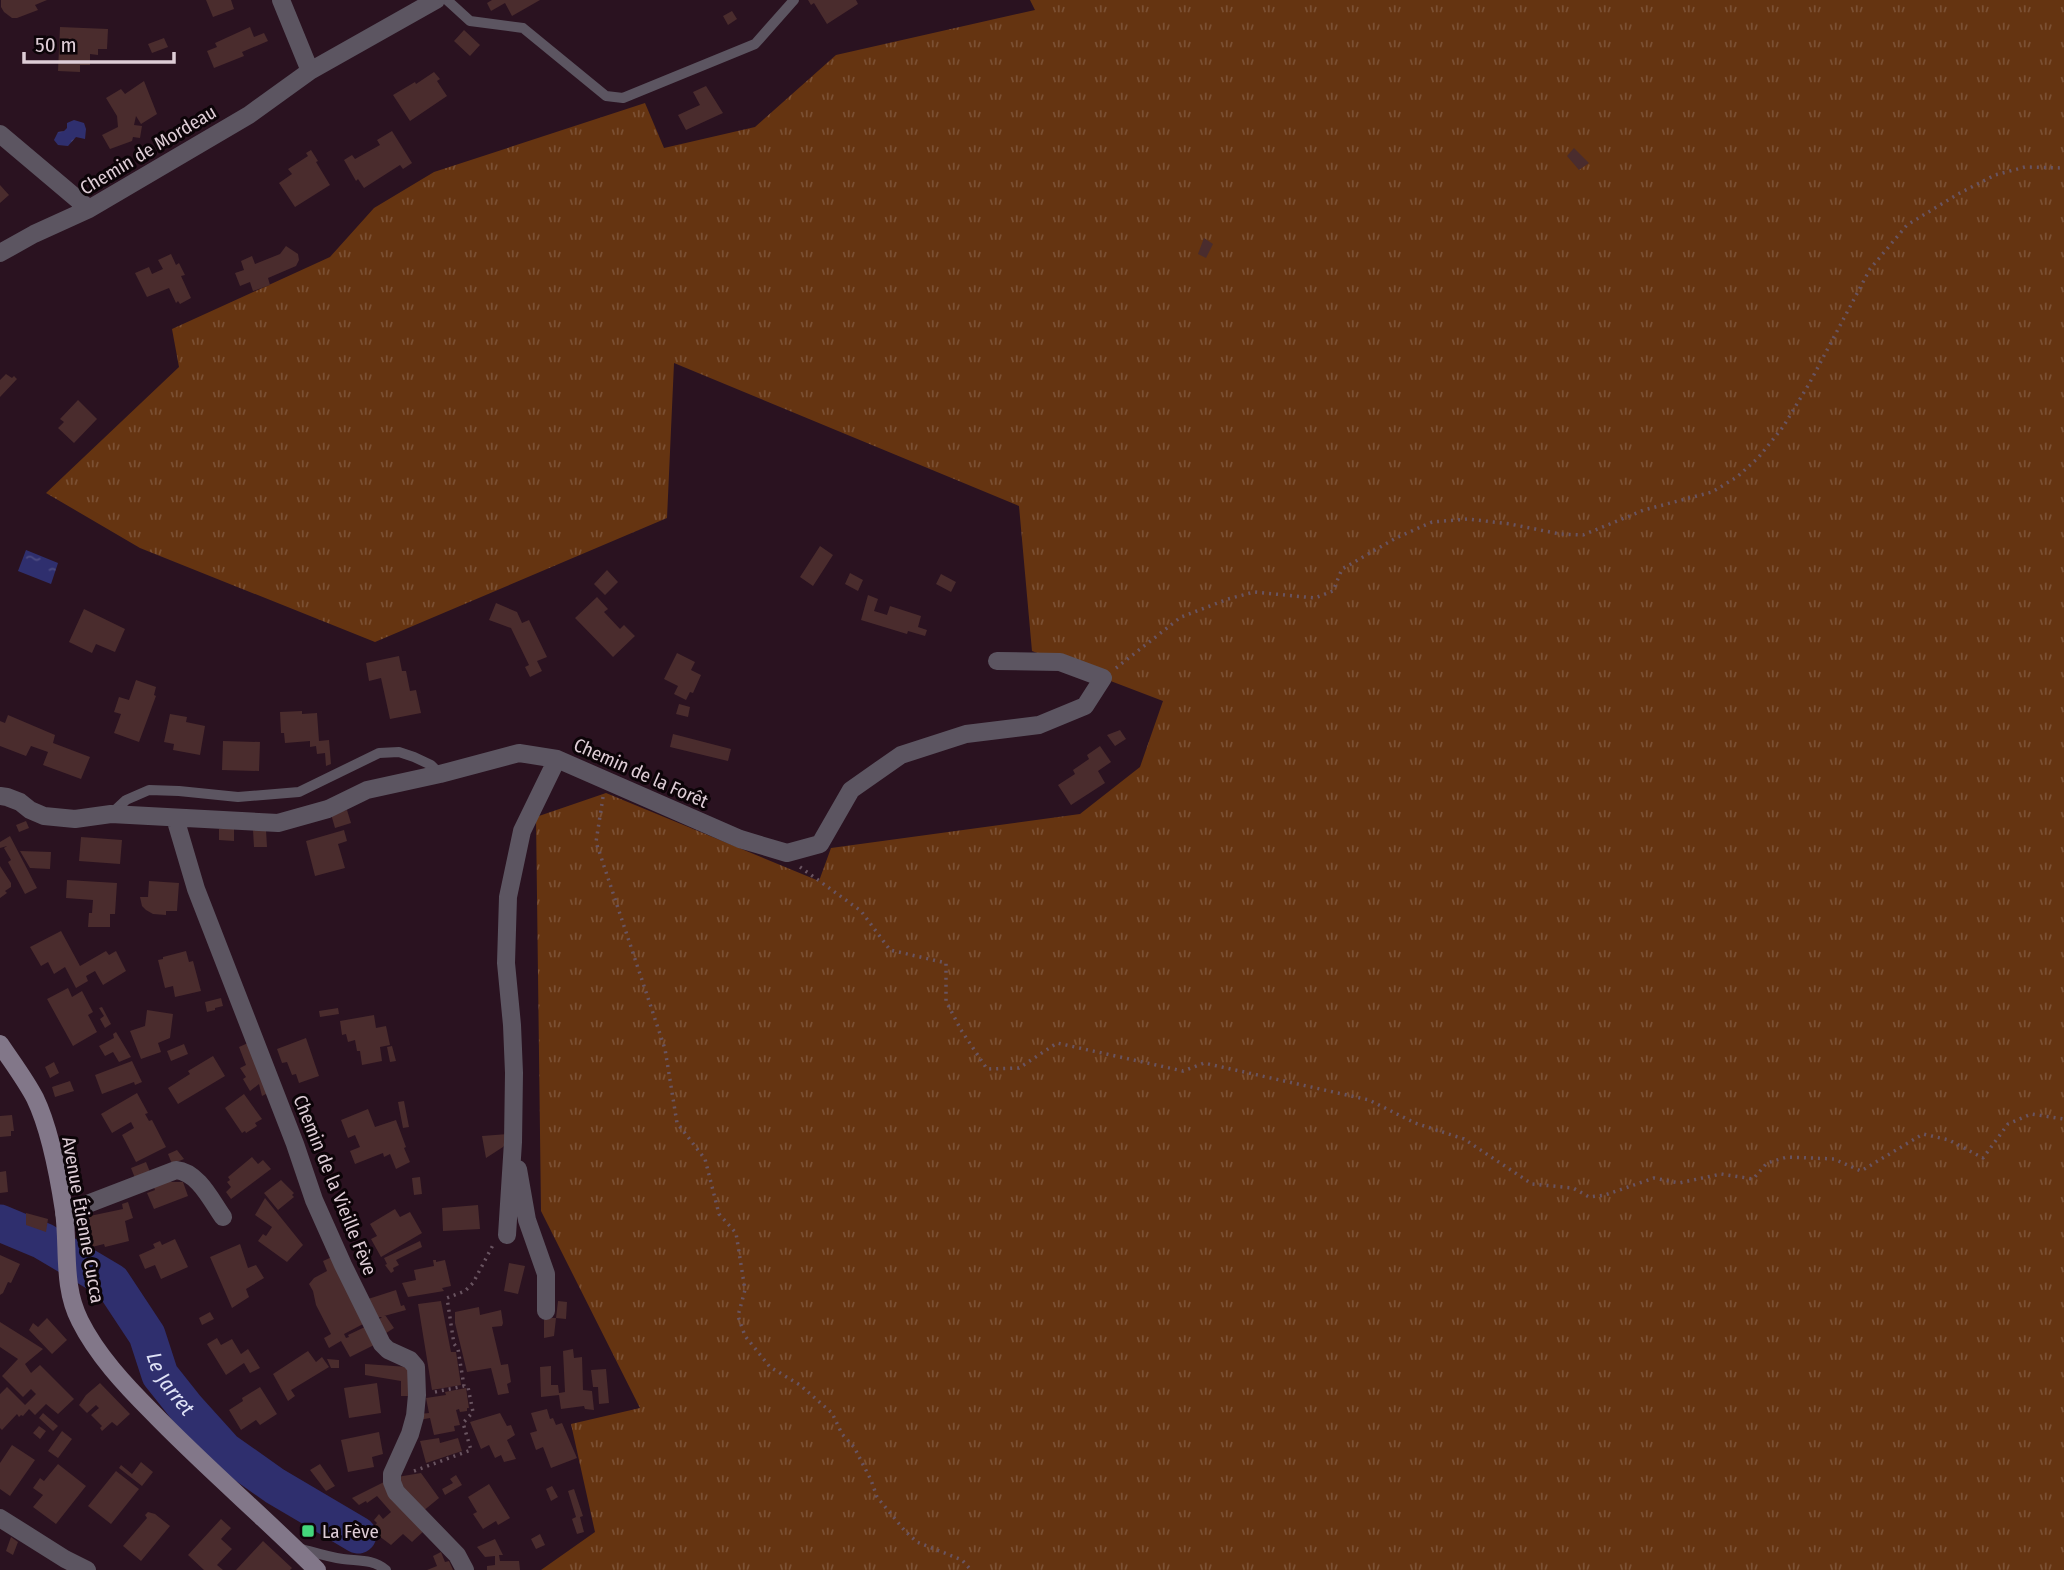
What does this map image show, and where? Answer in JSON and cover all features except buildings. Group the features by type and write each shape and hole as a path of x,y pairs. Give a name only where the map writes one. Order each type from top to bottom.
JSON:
{"main road":[{"name":"Avenue Étienne Cucca","path":"0,1044 36,1100 47,1133 64,1213 67,1278 79,1319 93,1344 116,1374 181,1442 317,1570"}],"street":[{"path":"281,0 310,71"},
{"name":"Chemin de Mordeau","path":"0,253 89,209 248,114 310,71 436,0"},
{"path":"0,134 89,209"},
{"path":"787,853 820,844 850,790 901,755 966,734 1039,726 1085,706 1103,678 1060,662 997,661"},
{"name":"Chemin de la Forêt","path":"0,796 20,802 44,816 75,819 111,814 278,823 328,810 367,790 519,753 557,759 740,839 787,853"},
{"path":"500,1240 513,1142 513,1025 506,963 508,897 522,831 557,759"},
{"name":"Chemin de la Vieille Fève","path":"175,818 196,889 295,1144 314,1200 382,1344 388,1350 410,1360 416,1367 418,1395 410,1434 392,1482 396,1492 457,1555 465,1570"},
{"path":"513,1142 527,1220 546,1274 546,1311"},
{"path":"64,1213 176,1170 193,1176 223,1217"},
{"path":"0,1518 65,1559 88,1570"}],"lane":[{"path":"447,0 470,20 523,28 606,96 623,98 755,44 794,0"},
{"path":"111,814 126,800 149,790 238,797 299,792 379,753 399,752 414,757 431,765 440,774"},
{"path":"294,1547 344,1559 371,1561 386,1570"}],"path":[{"path":"1103,678 1181,617 1254,592 1315,598 1333,591 1342,569 1396,538 1432,522 1468,519 1560,534 1583,535 1644,510 1712,492 1737,477 1758,458 1783,427 1870,269 1907,225 1958,194 1995,176 2025,167 2064,168"},
{"path":"607,781 596,842 664,1049 677,1123 705,1159 719,1214 736,1233 745,1290 738,1317 745,1336 770,1367 800,1385 832,1413 871,1480 877,1497 905,1531 917,1542 962,1560 971,1570"},
{"path":"787,853 801,869 862,911 890,950 946,963 946,1001 961,1030 987,1069 1019,1068 1057,1043 1183,1071 1204,1063 1369,1100 1415,1123 1464,1139 1532,1184 1573,1188 1589,1197 1605,1195 1654,1178 1679,1183 1721,1174 1754,1179 1767,1163 1787,1157 1834,1159 1861,1171 1923,1134 1949,1140 1983,1158 2008,1124 2031,1114 2064,1119"},
{"path":"464,1387 447,1298 465,1291 473,1283 500,1240"},
{"path":"412,1471 471,1450 463,1423 473,1412 468,1387 418,1395"}],"green space":[{"path":"1030,0 2064,0 2064,1570 541,1570 595,1532 571,1424 640,1408 541,1211 536,817 606,793 819,881 831,848 1080,814 1140,767 1163,701 1032,651 1019,506 674,363 667,518 375,642 140,548 46,493 179,367 172,329 330,257 374,208 434,172 645,103 664,148 755,127 836,55 1035,10"}],"water":[{"path":"74,120 84,123 85,139 76,137 68,146 58,145 54,140 58,132 64,131 67,123"},
{"path":"26,550 58,563 51,584 18,571"}],"waterway":[{"name":"Le Jarret","path":"0,1223 43,1241 112,1282 147,1335 160,1375 224,1450 275,1486 358,1535"}],"place":[{"name":"La Fève","path":"308,1531"}]}
